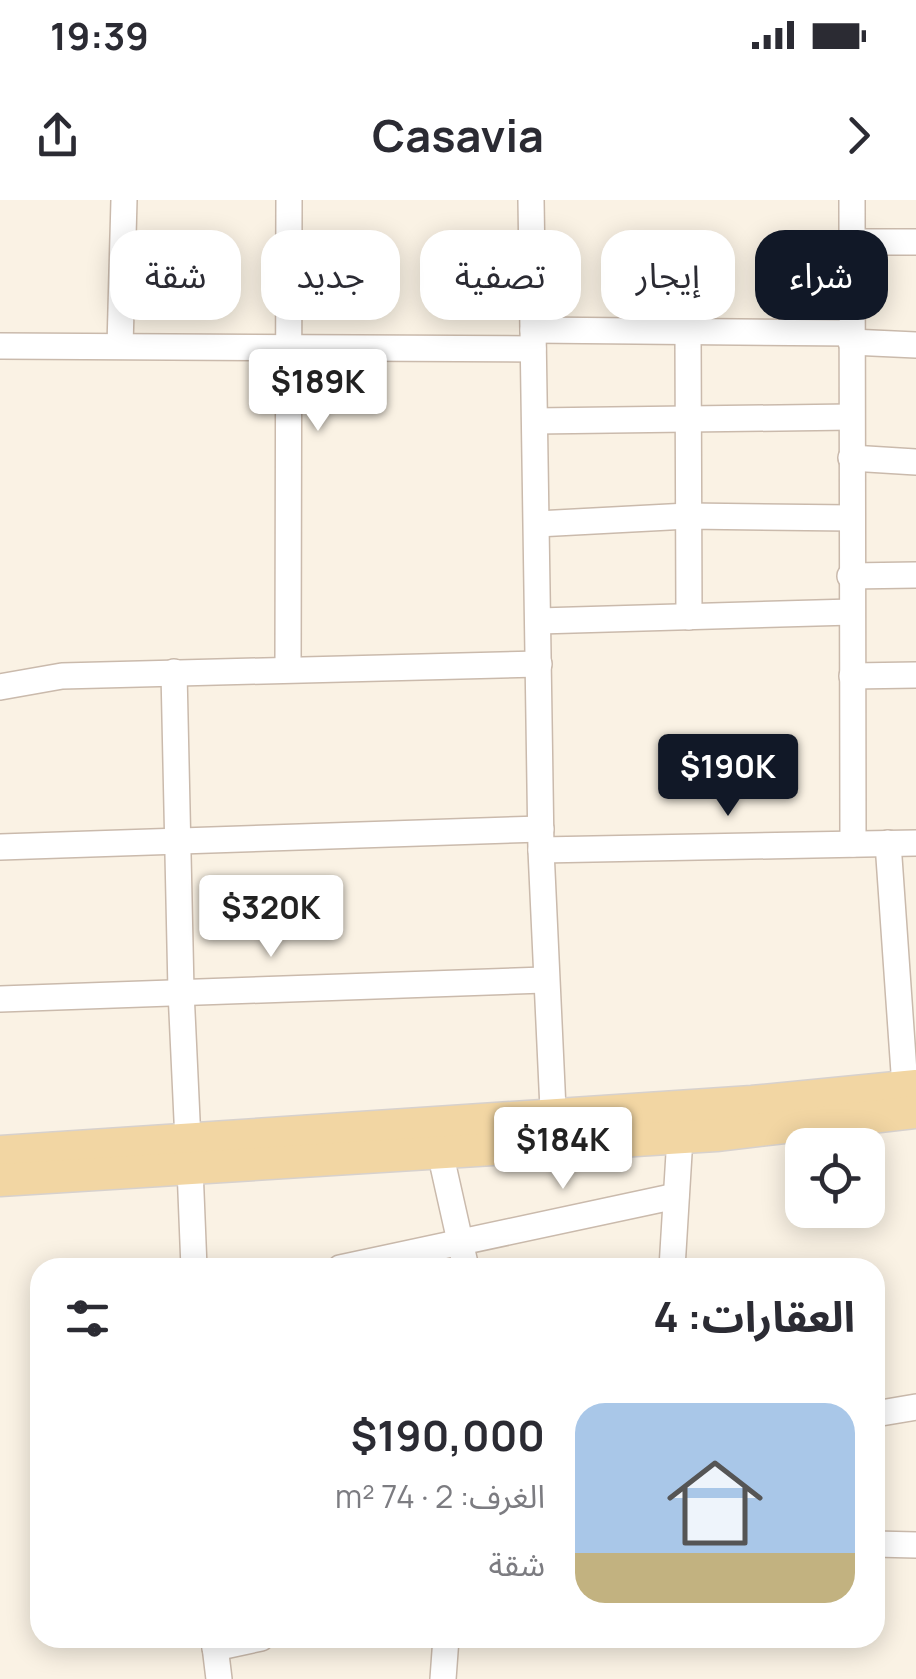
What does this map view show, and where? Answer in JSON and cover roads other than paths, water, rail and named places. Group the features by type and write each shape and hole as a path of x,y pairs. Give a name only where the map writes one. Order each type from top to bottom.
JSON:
{"main road":[{"path":"0,1152 440,1152 554,1130 752,1102 912,1095"},
{"path":"0,1180 189,1154 554,1130 680,1137 912,1095"}],"street":[{"path":"120,346 124,200"},
{"path":"288,200 288,669"},
{"path":"531,200 544,980 554,1130"},
{"path":"852,200 852,230"},
{"path":"888,242 916,242"},
{"path":"851,320 853,844"},
{"path":"0,346 291,348 688,332 851,338 916,345"},
{"path":"688,332 688,617"},
{"path":"535,421 851,418"},
{"path":"851,458 916,462"},
{"path":"537,524 688,516 851,518"},
{"path":"850,576 916,575"},
{"path":"539,621 852,612"},
{"path":"0,687 62,676 539,664"},
{"path":"174,672 181,990 194,1258"},
{"path":"852,676 916,674"},
{"path":"0,847 541,840 916,843"},
{"path":"888,844 912,1095"},
{"path":"0,999 544,980"},
{"path":"673,1258 680,1137"},
{"path":"440,1152 464,1258"},
{"path":"387,1258 676,1196"},
{"path":"885,1412 916,1406"},
{"path":"885,1543 916,1545"},
{"path":"215,1648 219,1679"},
{"path":"443,1679 445,1648"}]}
